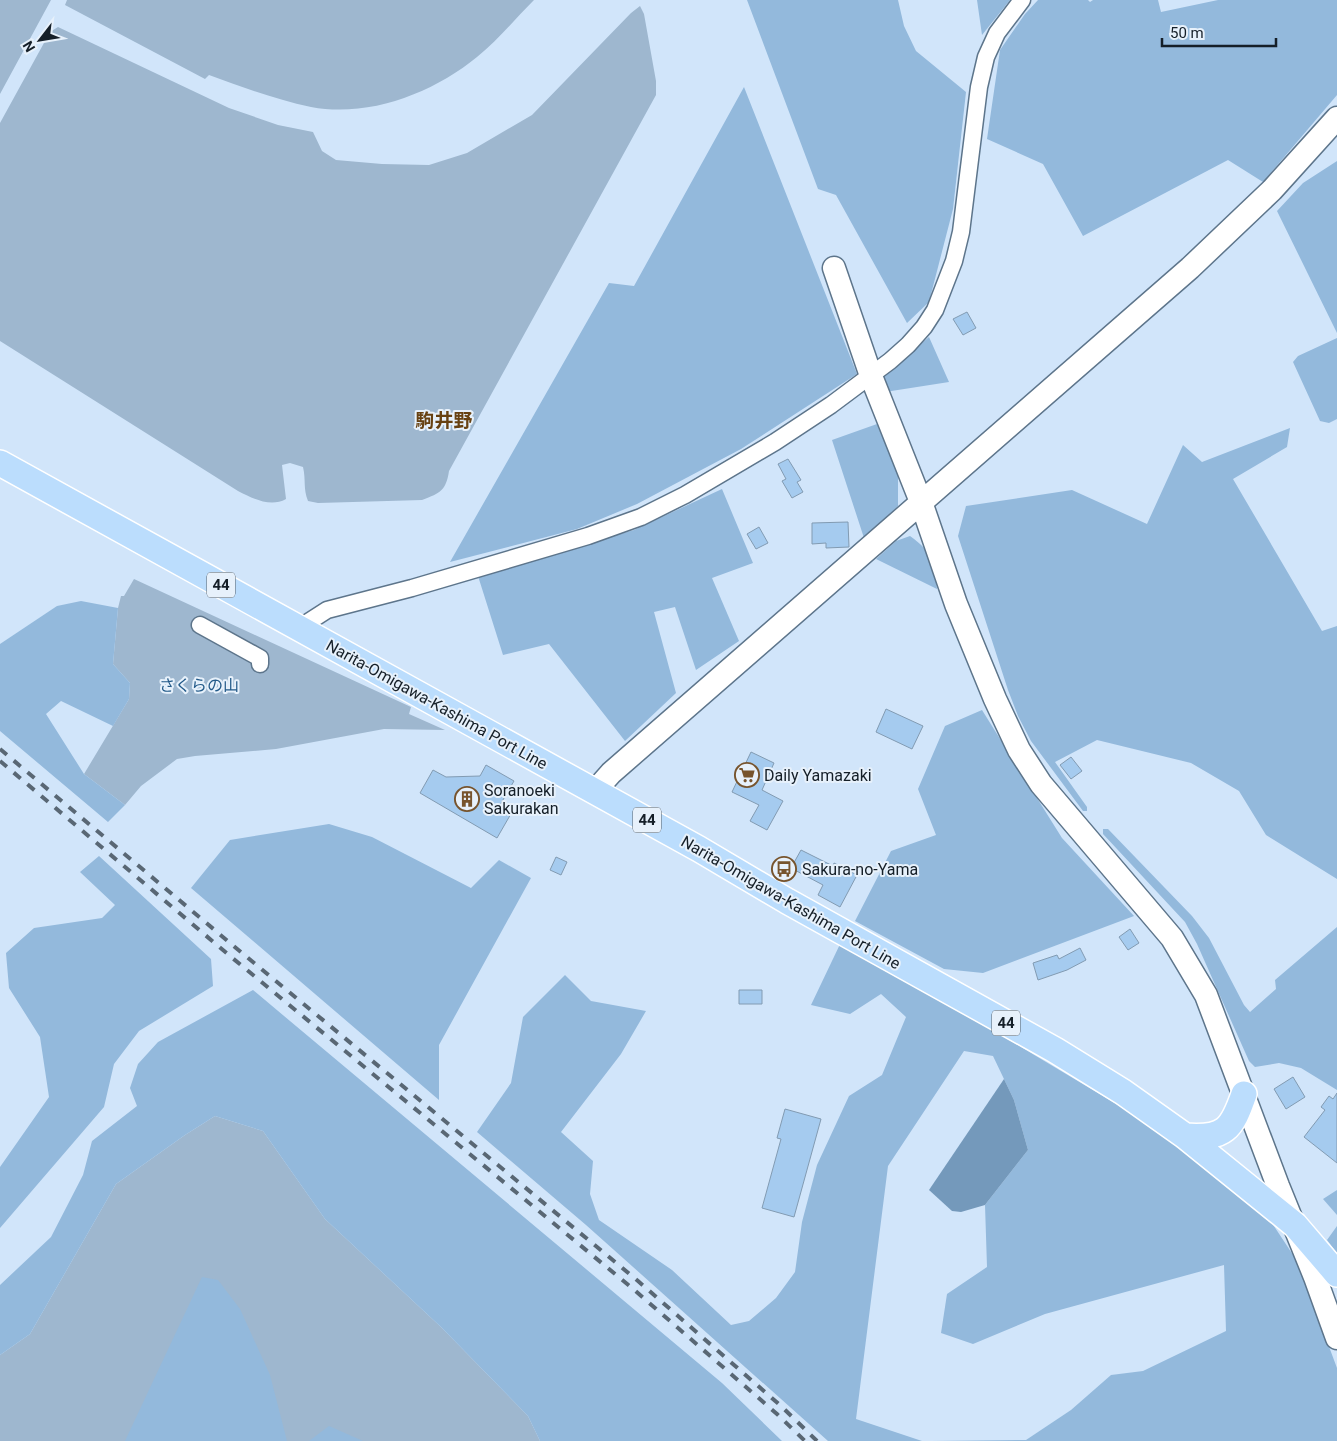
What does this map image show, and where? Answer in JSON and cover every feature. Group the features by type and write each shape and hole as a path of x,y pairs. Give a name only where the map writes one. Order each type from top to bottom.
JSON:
{"main road":[{"name":"Narita-Omigawa-Kashima Port Line","path":"0,463 595,791 1054,1050 1123,1092 1185,1136 1295,1225 1337,1274"},
{"path":"1185,1136 1204,1137 1217,1133 1230,1125 1236,1117 1244,1094"}],"street":[{"path":"299,628 327,610 412,588 588,536 641,517 685,495 775,442 871,376 908,345 935,310 954,262 961,232 979,87 986,57 997,33 1022,0"},
{"path":"595,791 611,773 1190,268 1272,190 1337,118"},
{"path":"834,268 871,376 920,502 956,604 995,699 1020,750 1041,784 1172,938 1206,995 1316,1277 1337,1338"},
{"path":"200,625 260,658 260,664"}],"green space":[{"path":"0,0 51,0 0,94"},
{"path":"67,0 534,0 485,50 441,82 399,100 377,106 333,109 311,107 285,101 209,75 205,79 65,5"},
{"path":"640,6 644,14 656,81 656,95 449,471 444,487 438,493 422,500 318,503 308,501 303,467 290,463 282,465 286,499 274,503 255,499 238,491 0,341 0,123 50,32 58,27 229,108 278,125 313,132 322,151 336,160 382,164 429,165 467,153 532,115"},
{"name":"さくらの山","path":"134,579 411,707 409,714 445,730 384,729 276,749 177,759 141,786 125,805 84,774 129,699 130,683 113,664 118,608 121,596 124,596"},
{"path":"215,1116 263,1131 325,1219 441,1327 528,1416 540,1441 0,1441 0,1355 30,1334 116,1184"}],"shaded area":[{"path":"747,0 898,0 904,26 916,51 966,92 953,209 929,302 907,323 836,195 818,189"},
{"path":"977,0 1010,0 982,35"},
{"path":"1038,0 1088,0 1090,2 1093,0 1158,0 1161,12 1218,0 1337,0 1337,95 1263,182 1228,160 1083,236 1043,164 987,139 1000,50 1025,14"},
{"path":"744,87 857,374 741,449 637,504 577,529 450,562 609,283 634,286"},
{"path":"1337,161 1337,333 1277,211 1303,183"},
{"path":"929,337 949,382 885,392 881,378"},
{"path":"1337,338 1337,419 1329,423 1320,421 1293,362 1298,356"},
{"path":"877,424 898,474 898,506 864,538 832,440"},
{"path":"1290,428 1287,447 1233,479 1322,631 1337,626 1337,879 1266,835 1239,791 1191,763 1097,740 1055,762 1087,807 1087,811 1083,811 1031,741 1018,716 958,536 966,506 1072,490 1147,524 1183,445 1202,462"},
{"path":"722,489 753,563 712,578 739,641 696,670 675,607 654,612 676,693 625,741 549,644 503,655 478,576 634,530"},
{"path":"910,536 924,548 931,558 934,564 937,589 876,559 896,541"},
{"path":"81,601 118,608 113,664 130,683 129,699 113,726 61,701 46,714 84,774 125,805 108,822 0,731 0,644 57,606"},
{"path":"982,710 1062,838 1134,916 983,973 944,969 855,921 891,851 936,835 918,789 945,726"},
{"path":"329,824 372,837 471,888 499,860 531,878 439,1045 439,1100 191,888 230,840"},
{"path":"1103,829 1108,829 1192,916 1209,938 1244,1005 1250,1012 1276,989 1275,980 1337,927 1337,1090 1301,1068 1279,1063 1255,1067 1249,1061 1197,944 1185,922 1103,834"},
{"path":"99,856 211,959 213,986 139,1031 114,1064 104,1107 0,1228 0,1167 49,1097 40,1037 9,988 6,953 34,928 102,918 115,905 80,872"},
{"path":"842,940 1158,1129 1264,1211 1297,1261 1337,1368 1337,1441 932,1441 1026,1440 1071,1410 1111,1375 1143,1371 1226,1331 1224,1265 1045,1314 973,1344 941,1333 947,1294 987,1267 985,1205 1028,1150 1014,1100 993,1056 964,1051 888,1166 856,1419 922,1441 828,1441 586,1225 477,1132 511,1083 523,1017 565,975 591,1001 646,1011 621,1054 561,1132 593,1161 590,1194 599,1220 672,1270 731,1325 749,1321 776,1298 795,1272 802,1222 817,1165 849,1096 882,1075 906,1017 881,994 850,1014 811,1005"},
{"path":"253,990 722,1383 782,1441 540,1441 528,1416 441,1327 325,1219 263,1131 215,1116 116,1184 30,1334 0,1355 0,1285 51,1237 83,1175 92,1141 137,1106 130,1088 138,1064 158,1042"},
{"path":"1004,1079 1014,1100 1028,1150 985,1205 961,1212 952,1211 929,1190"},
{"path":"1337,1190 1337,1215 1323,1199"},
{"path":"1337,1226 1337,1253 1327,1240"},
{"path":"202,1277 218,1280 240,1309 270,1375 287,1441 125,1441"},
{"path":"329,1426 363,1441 309,1441"}],"building":[{"path":"967,312 976,328 963,335 953,319"},
{"path":"788,459 801,480 797,482 803,492 792,498 782,481 786,479 778,464"},
{"path":"848,522 849,547 826,548 826,543 812,544 812,523"},
{"path":"759,527 768,543 756,549 747,534"},
{"path":"886,709 923,726 912,749 876,732"},
{"path":"751,752 774,763 762,790 783,801 767,830 750,821 759,805 732,792"},
{"path":"1071,757 1082,771 1071,779 1060,765"},
{"name":"Soranoeki Sakurakan","path":"486,765 514,781 500,805 512,812 497,838 420,793 433,770 446,777 480,776"},
{"path":"801,850 833,866 834,863 857,875 840,907 818,895 823,885 791,868"},
{"path":"556,857 567,862 561,875 550,870"},
{"path":"1130,929 1139,943 1128,950 1119,937"},
{"path":"1080,948 1086,960 1067,970 1038,980 1033,963 1057,955 1059,959"},
{"path":"739,990 762,990 762,1004 739,1004"},
{"path":"1293,1077 1305,1097 1286,1109 1274,1089"},
{"path":"1337,1093 1337,1163 1304,1137 1325,1110 1321,1107 1329,1096 1333,1099"},
{"path":"785,1109 821,1119 794,1217 762,1208 781,1139 777,1138"}],"railway":[{"path":"0,749 236,948 638,1281 781,1406 817,1441"},
{"path":"0,761 230,956 632,1288 777,1414 805,1441"}],"place":[{"name":"Daily Yamazaki","path":"747,775"},
{"name":"Soranoeki Sakurakan","path":"467,799"},
{"name":"Sakura-no-Yama","path":"784,869"}],"district":[{"name":"駒井野","path":"444,420"}]}
